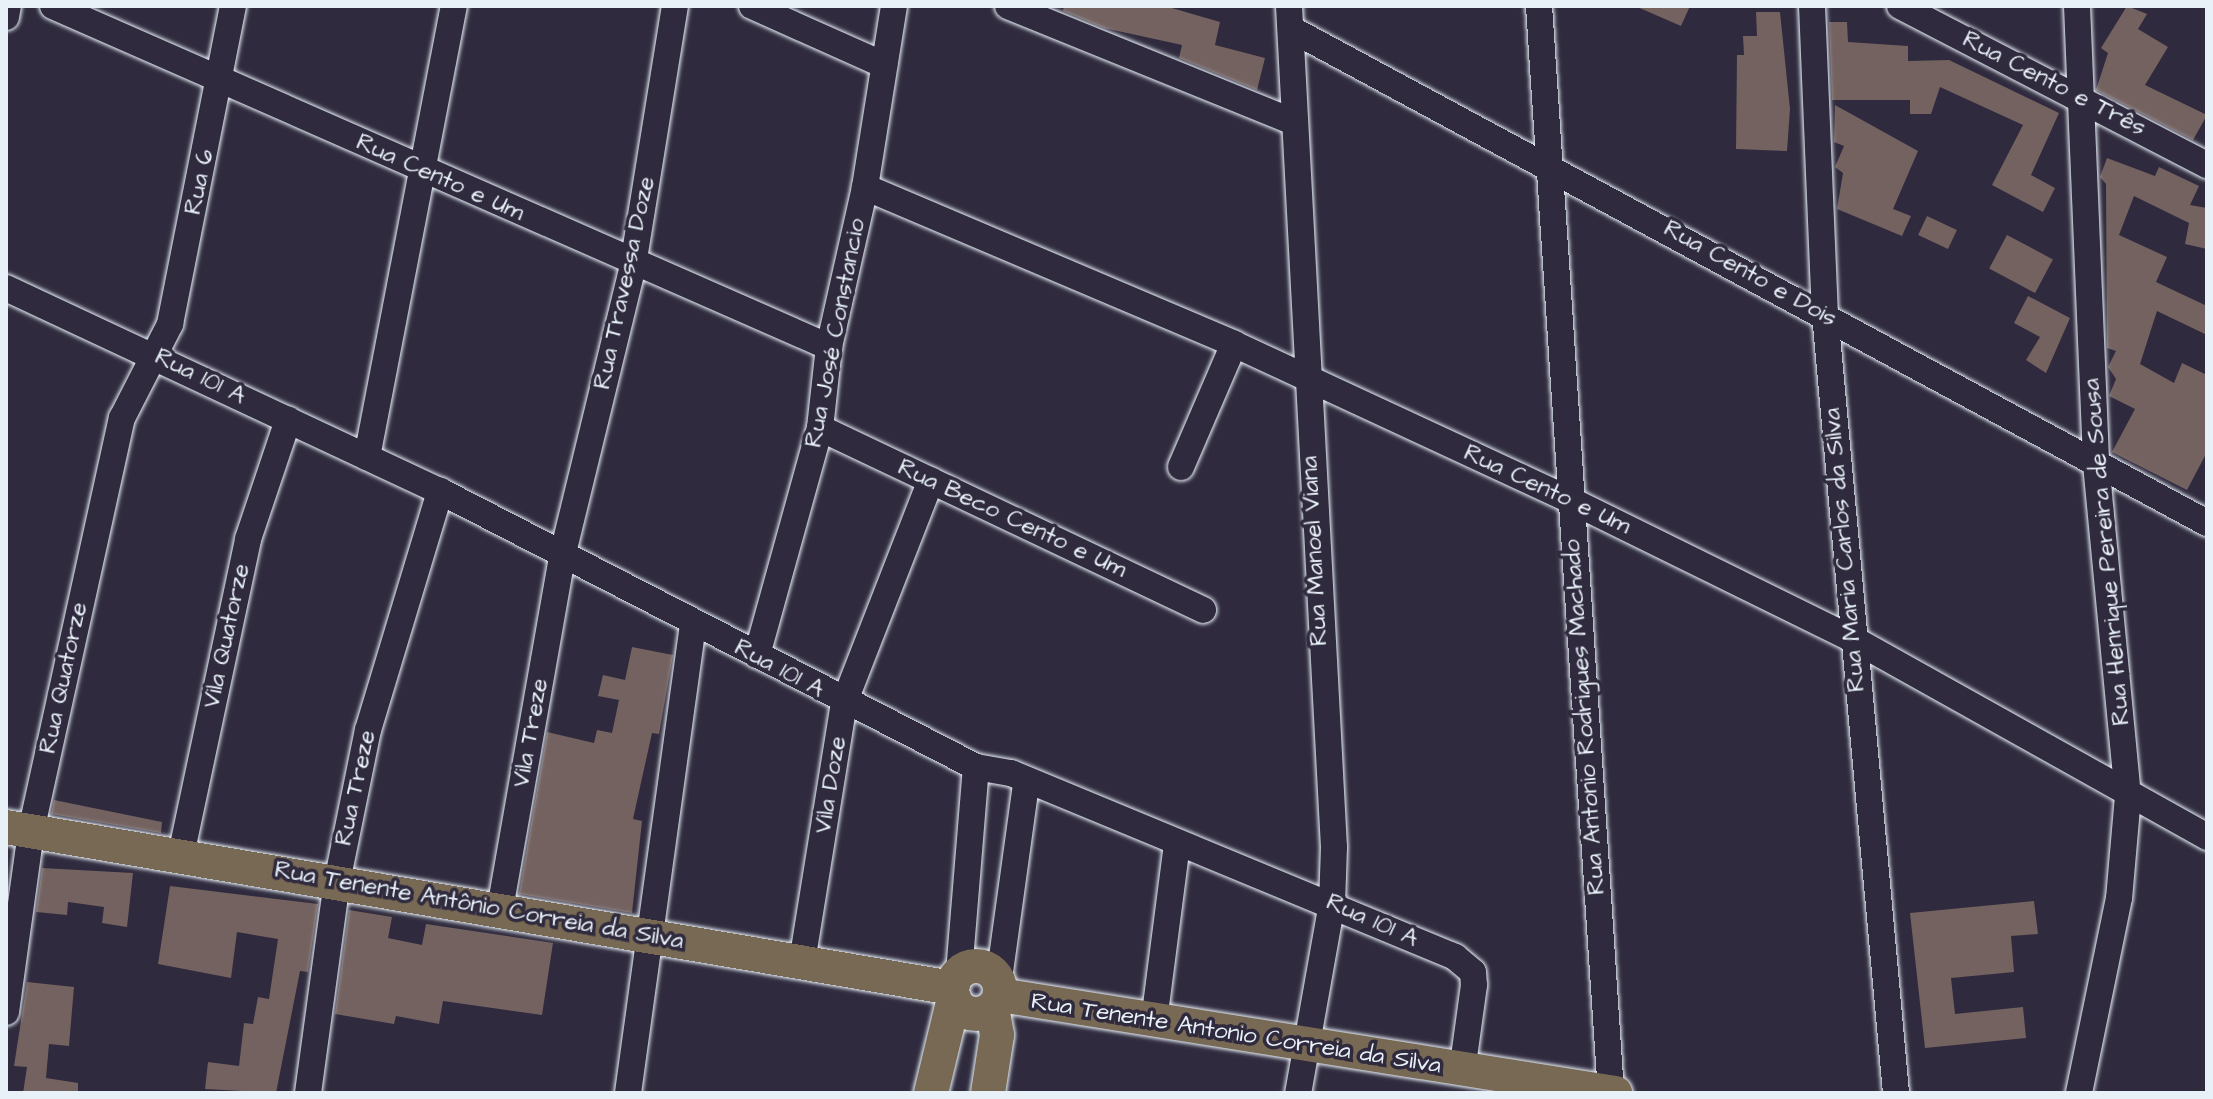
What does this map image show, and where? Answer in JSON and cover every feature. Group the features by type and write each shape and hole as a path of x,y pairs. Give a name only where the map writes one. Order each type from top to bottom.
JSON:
{"main road":[{"name":"Rua Tenente Antônio Correia da Silva","path":"18,829 955,986"},
{"name":"Rua Tenente Antonio Correia da Silva","path":"955,986 969,1013 997,994 1305,1047 1612,1093"},
{"path":"931,1093 955,986"},
{"path":"988,1093 997,1035 997,994"}],"street":[{"path":"6,17 8,6"},
{"name":"Rua Cento e Um","path":"53,6 222,78 633,265 829,347"},
{"name":"Rua 6","path":"159,356 222,78 233,6"},
{"path":"367,457 454,6"},
{"name":"Rua Travessa Doze","path":"562,557 633,265 675,6"},
{"path":"752,6 884,65"},
{"name":"Rua José Constancio","path":"757,655 820,428 829,347 865,187 894,6"},
{"path":"1008,6 1293,122"},
{"name":"Rua Antonio Rodrigues Machado","path":"1539,6 1612,1093"},
{"name":"Rua Maria Carlos da Silva","path":"1812,6 1825,314 1896,1093"},
{"name":"Rua Cento e Três","path":"1900,6 2083,96 2207,165"},
{"name":"Rua Henrique Pereira de Sousa","path":"2077,6 2096,464 2128,796 2119,898 2079,1093"},
{"name":"Rua Manoel Viana","path":"1290,17 1332,903 1298,1093"},
{"name":"Rua Cento e Dois","path":"1290,17 1549,164 2207,523"},
{"name":"Rua Cento e Um","path":"865,187 1234,344 1570,500 1853,639 2128,796 2207,837"},
{"name":"Rua 101 A","path":"6,288 159,356 440,491 693,626 757,655 844,703 976,767 1011,773 1026,784 1332,903 1467,965 1474,985 1462,1071"},
{"path":"1181,467 1234,344"},
{"name":"Rua Quatorze","path":"6,1012 18,829 122,418 134,389 159,356"},
{"name":"Vila Quatorze","path":"181,855 248,539 288,420"},
{"name":"Rua Beco Cento e Um","path":"820,428 1203,610"},
{"name":"Vila Doze","path":"802,962 844,703 931,480"},
{"name":"Rua Treze","path":"308,1093 337,882 368,730 440,491"},
{"name":"Vila Treze","path":"500,909 562,557"},
{"path":"628,1093 693,626"},
{"path":"955,986 976,767"},
{"path":"997,994 1026,784"},
{"path":"1154,1021 1177,843"}],"building":[{"path":"1064,6 1165,6 1220,22 1215,45 1265,58 1257,90 1179,58 1182,45 1104,28 1063,11"},
{"path":"1635,6 1690,6 1681,26"},
{"path":"2127,6 2147,14 2138,29 2168,47 2145,85 2207,115 2193,140 2096,90 2108,53 2101,48"},
{"path":"1756,12 1780,12 1790,109 1787,151 1736,149 1737,55 1744,55 1743,36 1757,36"},
{"path":"1829,22 1847,22 1848,42 1908,46 1908,61 1949,60 2059,113 2031,175 2055,188 2043,212 1992,185 2023,125 1940,87 1931,114 1910,114 1910,100 1832,100"},
{"path":"1835,105 1918,151 1893,209 1911,216 1902,236 1837,209 1843,173 1835,167 1844,146 1834,142"},
{"path":"2107,158 2155,176 2159,167 2199,186 2190,205 2207,208 2207,249 2185,244 2189,223 2134,196 2119,235 2167,257 2156,282 2207,306 2207,335 2157,311 2140,364 2174,383 2182,363 2207,375 2207,452 2187,490 2112,452 2135,409 2109,396 2116,379 2108,367 2116,351 2107,348 2106,184 2100,177"},
{"path":"1927,216 1957,230 1948,249 1918,235"},
{"path":"2007,235 2053,259 2035,293 1989,269"},
{"path":"2028,296 2070,318 2046,373 2026,360 2040,337 2014,323"},
{"path":"632,647 673,655 659,734 652,733 633,819 642,821 632,913 519,894 547,732 594,743 597,730 612,733 619,700 598,696 603,675 625,680"},
{"path":"54,800 162,822 161,833 51,814"},
{"path":"42,868 133,873 127,927 102,923 104,907 68,902 67,915 36,912"},
{"path":"170,886 318,904 308,972 300,971 276,1093 205,1089 208,1062 239,1066 244,1023 253,1024 258,997 269,999 278,939 237,932 231,978 158,964"},
{"path":"2034,901 2038,934 2011,936 2014,972 1951,978 1955,1014 2023,1007 2026,1038 1925,1048 1910,913"},
{"path":"349,910 392,917 388,938 422,945 426,924 553,943 542,1015 443,1001 439,1024 396,1016 394,1024 335,1014"},
{"path":"27,982 74,987 69,1046 49,1044 46,1078 78,1083 78,1093 23,1093 27,1067 14,1066"}]}
